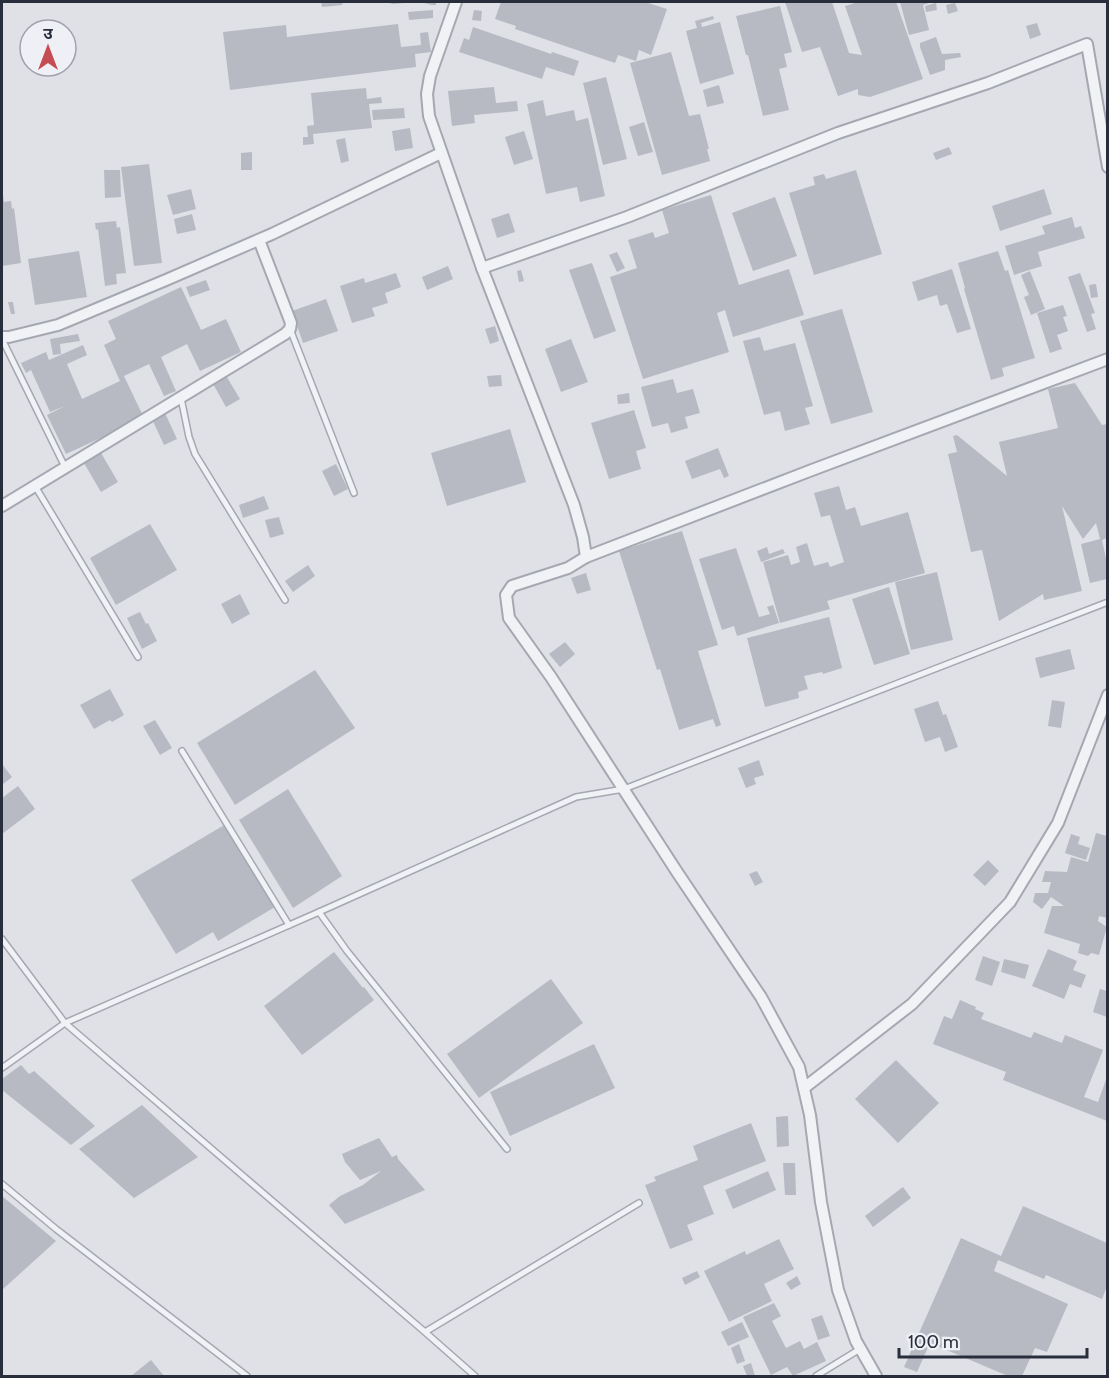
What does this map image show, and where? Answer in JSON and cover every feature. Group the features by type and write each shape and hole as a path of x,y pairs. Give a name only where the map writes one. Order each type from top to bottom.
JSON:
{"street":[{"path":"456,2 430,76 427,94 429,116 482,268 574,505 584,537 586,557"},
{"path":"482,268 627,217 838,133 988,83 1087,44 1107,167"},
{"path":"2,338 58,325 259,240 441,153"},
{"path":"2,506 285,334 291,323 259,240"},
{"path":"876,1377 856,1341 838,1290 821,1202 810,1115 799,1067 761,997 509,618 506,596 512,586 568,568 586,557 1107,359"},
{"path":"804,1088 912,1004 1010,902 1058,823 1107,695"}],"lane":[{"path":"290,328 354,493"},
{"path":"2,338 65,467"},
{"path":"181,396 189,437 195,454 285,600"},
{"path":"35,486 138,657"},
{"path":"2,1068 65,1023 576,797 624,789 1107,602"},
{"path":"182,751 289,925"},
{"path":"318,912 507,1149"},
{"path":"2,939 65,1023 475,1377"},
{"path":"2,1184 56,1229 247,1377"},
{"path":"425,1332 639,1203"},
{"path":"816,1377 860,1349"}],"building":[{"path":"321,2 343,2 342,5 322,7"},
{"path":"385,2 405,2 405,3 393,4"},
{"path":"420,2 436,2 436,5 432,5"},
{"path":"501,2 645,2 667,9 651,55 639,50 636,61 618,55 615,63 515,29 516,26 495,19"},
{"path":"785,2 832,2 849,53 862,55 845,6 858,2 896,2 923,79 870,97 858,95 858,89 838,96 820,47 802,52"},
{"path":"900,2 932,2 923,5 929,30 909,35"},
{"path":"936,3 937,10 926,12 925,6"},
{"path":"955,3 958,11 948,14 946,5"},
{"path":"780,6 792,52 784,54 787,67 779,69 789,110 763,116 736,16"},
{"path":"433,10 433,18 409,20 408,12"},
{"path":"474,10 482,11 481,21 472,20"},
{"path":"713,16 714,19 701,23 702,27 720,22 734,74 700,84 686,31 697,28 695,21"},
{"path":"1037,23 1041,35 1030,39 1026,26"},
{"path":"398,24 401,47 421,45 420,33 428,32 431,52 415,54 416,67 230,90 223,32 286,25 287,37"},
{"path":"473,27 551,54 552,52 579,61 574,76 546,67 542,79 459,52 464,38 469,40"},
{"path":"936,37 942,54 960,53 961,57 945,60 945,70 930,75 920,43"},
{"path":"671,52 689,116 700,114 710,161 662,175 630,63"},
{"path":"606,77 627,159 603,165 583,83"},
{"path":"719,85 724,103 707,107 703,90"},
{"path":"494,87 496,103 517,101 518,111 474,115 475,123 452,126 448,91"},
{"path":"366,88 367,99 381,97 382,103 369,104 372,128 313,134 314,144 303,145 303,137 308,137 307,126 314,125 311,93"},
{"path":"543,100 546,116 574,110 576,121 588,118 605,196 580,202 577,187 546,194 527,104"},
{"path":"404,108 405,118 373,120 372,110"},
{"path":"644,122 653,152 638,156 629,127"},
{"path":"410,128 413,148 395,151 392,131"},
{"path":"524,131 533,159 514,165 505,137"},
{"path":"345,138 349,161 341,163 336,140"},
{"path":"949,147 952,154 936,160 933,153"},
{"path":"252,152 252,170 241,170 241,153"},
{"path":"149,164 162,263 134,266 121,167"},
{"path":"104,170 120,170 121,197 105,198"},
{"path":"856,170 882,254 814,275 789,193 815,185 813,177 824,174 826,179"},
{"path":"191,189 196,209 173,215 167,195"},
{"path":"1044,189 1052,214 1000,231 992,206"},
{"path":"2,195 4,202 11,201 12,209 14,208 21,263 2,266"},
{"path":"711,195 739,285 789,269 804,315 733,337 725,310 717,313 729,352 643,379 610,277 637,268 628,240 653,232 655,238 669,233 662,210"},
{"path":"775,197 797,256 753,271 732,213"},
{"path":"509,213 515,232 497,238 491,219"},
{"path":"192,214 196,230 177,234 174,219"},
{"path":"1072,217 1075,228 1081,226 1085,238 1038,252 1042,266 1014,275 1005,246 1045,234 1042,226"},
{"path":"116,221 117,228 120,227 126,273 116,274 117,284 105,286 98,229 96,230 95,223"},
{"path":"79,251 87,297 35,305 28,259"},
{"path":"998,251 1005,271 1008,270 1035,358 1002,368 1004,376 991,380 958,263"},
{"path":"617,252 625,268 617,272 609,255"},
{"path":"592,263 616,331 594,339 569,270"},
{"path":"448,266 453,279 427,290 422,277"},
{"path":"952,269 971,329 957,333 947,304 940,306 937,295 918,301 912,282"},
{"path":"521,270 524,281 519,282 517,271"},
{"path":"1030,271 1045,309 1031,315 1024,297 1029,295 1021,275"},
{"path":"396,273 401,287 385,293 388,303 372,308 375,316 352,323 340,286 364,278 365,283"},
{"path":"1080,273 1095,313 1091,314 1096,329 1087,332 1068,277"},
{"path":"206,280 210,290 190,297 186,287"},
{"path":"1096,284 1098,297 1091,298 1089,285"},
{"path":"181,287 201,330 226,319 241,352 200,371 187,344 161,357 176,391 164,396 149,364 124,376 144,418 66,454 47,415 65,406 50,412 31,370 26,373 21,363 46,352 49,360 83,345 87,355 67,364 82,399 120,381 104,345 116,339 108,321"},
{"path":"326,299 338,331 303,343 292,311"},
{"path":"8,302 13,302 15,314 11,314"},
{"path":"1063,305 1067,316 1063,317 1068,331 1057,335 1062,349 1050,353 1037,313"},
{"path":"842,309 873,412 831,424 800,321"},
{"path":"495,326 499,341 490,344 485,329"},
{"path":"78,334 80,341 60,344 61,354 53,355 50,339"},
{"path":"760,337 764,351 795,343 813,406 805,408 810,424 785,431 780,411 764,415 743,341"},
{"path":"571,339 588,382 561,392 545,349"},
{"path":"225,374 240,399 226,407 212,382"},
{"path":"501,375 502,386 489,387 487,376"},
{"path":"673,379 677,393 693,389 700,413 685,417 688,428 671,433 668,423 652,427 641,387"},
{"path":"1075,383 1102,425 1107,424 1107,538 1102,540 1107,563 1107,579 1090,583 1081,544 1100,539 1096,523 1083,539 1062,506 1082,591 1044,600 1043,594 999,621 982,550 971,552 948,454 957,452 953,436 957,435 1007,476 999,442 1058,428 1048,389"},
{"path":"629,393 630,403 618,404 617,395"},
{"path":"634,410 646,448 636,451 641,469 609,479 591,423"},
{"path":"165,413 177,439 164,445 152,419"},
{"path":"510,429 526,482 447,506 431,453"},
{"path":"718,448 729,476 724,478 720,469 692,479 685,461"},
{"path":"101,453 118,482 101,492 84,463"},
{"path":"336,464 348,489 334,496 322,471"},
{"path":"839,486 846,510 855,507 861,526 908,512 925,573 827,601 830,609 780,623 763,562 788,555 791,565 800,562 796,547 807,543 814,566 828,562 830,567 844,562 830,515 821,517 814,493"},
{"path":"264,496 269,509 243,518 239,505"},
{"path":"279,517 284,534 270,538 265,520"},
{"path":"150,524 177,570 116,605 90,558"},
{"path":"682,531 718,645 698,651 721,725 716,727 713,719 679,730 619,551"},
{"path":"767,547 769,554 783,549 785,553 761,562 757,551"},
{"path":"736,548 759,617 770,614 767,607 773,605 779,623 737,636 734,626 722,630 699,559"},
{"path":"308,565 315,576 293,592 285,581"},
{"path":"937,572 953,640 911,650 895,582"},
{"path":"586,573 591,590 577,594 571,578"},
{"path":"889,587 910,654 874,665 852,599"},
{"path":"240,594 250,614 232,624 221,604"},
{"path":"140,612 157,641 142,649 127,618"},
{"path":"829,617 842,668 823,674 822,672 804,676 808,689 798,692 799,698 765,707 747,638"},
{"path":"565,642 575,654 560,667 549,654"},
{"path":"1070,649 1075,669 1040,678 1035,658"},
{"path":"315,670 355,728 235,805 197,743"},
{"path":"110,689 124,715 94,729 80,705"},
{"path":"1052,700 1065,702 1061,728 1048,726"},
{"path":"938,701 943,715 946,714 958,747 945,752 940,737 925,742 914,709"},
{"path":"155,720 172,748 160,755 143,726"},
{"path":"759,760 764,775 754,778 756,784 746,788 738,768"},
{"path":"2,764 12,777 2,785"},
{"path":"18,786 35,809 2,834 2,798"},
{"path":"288,789 342,876 293,908 239,820"},
{"path":"226,824 275,907 218,941 213,932 176,954 131,880"},
{"path":"1096,833 1107,836 1107,918 1099,916 1098,921 1107,927 1099,955 1091,953 1088,956 1078,953 1080,944 1044,933 1052,906 1064,906 1051,897 1042,909 1033,902 1035,893 1048,893 1051,882 1042,882 1045,871 1067,872 1071,857 1088,862"},
{"path":"1071,834 1080,837 1078,844 1090,848 1086,860 1065,853"},
{"path":"988,860 999,871 985,886 973,875"},
{"path":"757,871 763,882 755,886 749,874"},
{"path":"1048,949 1077,961 1073,970 1086,975 1081,988 1070,984 1064,999 1032,986"},
{"path":"334,952 374,1000 302,1055 264,1006"},
{"path":"983,956 1000,962 992,986 975,980"},
{"path":"1004,959 1029,965 1025,979 1001,972"},
{"path":"551,979 583,1023 479,1098 447,1054"},
{"path":"1100,989 1107,991 1107,1017 1093,1012"},
{"path":"960,1000 984,1013 981,1019 1031,1038 1034,1032 1062,1043 1065,1035 1103,1050 1084,1097 1098,1102 1107,1077 1107,1121 1003,1080 1006,1072 933,1044 944,1016 952,1019"},
{"path":"594,1044 615,1088 510,1136 490,1092"},
{"path":"896,1060 939,1103 898,1143 855,1099"},
{"path":"21,1065 29,1074 34,1071 95,1126 71,1145 2,1090 2,1079"},
{"path":"142,1105 198,1157 134,1198 79,1149"},
{"path":"788,1116 789,1146 777,1147 776,1117"},
{"path":"751,1123 766,1161 703,1186 714,1214 687,1225 693,1240 670,1249 645,1185 656,1181 654,1177 698,1160 693,1146"},
{"path":"379,1138 392,1157 397,1155 425,1190 345,1224 329,1205 340,1196 363,1185 381,1171 360,1180 345,1162 342,1154"},
{"path":"783,1163 795,1163 796,1195 785,1195"},
{"path":"768,1171 776,1190 733,1209 725,1190"},
{"path":"903,1187 911,1198 873,1227 865,1216"},
{"path":"2,1196 56,1241 2,1290"},
{"path":"1023,1206 1107,1243 1107,1286 1102,1299 1046,1275 1044,1279 998,1260 994,1271 1068,1304 1047,1352 1035,1348 1022,1376 1008,1376 930,1343 917,1372 904,1367 961,1238 1001,1256"},
{"path":"779,1239 794,1269 764,1284 772,1301 729,1322 704,1271 745,1251 746,1255"},
{"path":"697,1271 700,1277 685,1285 682,1278"},
{"path":"797,1276 801,1284 791,1290 786,1283"},
{"path":"774,1303 781,1316 772,1321 786,1348 800,1341 804,1349 817,1342 826,1361 793,1376 787,1367 771,1375 743,1317"},
{"path":"822,1315 830,1336 818,1340 811,1319"},
{"path":"742,1322 749,1337 728,1346 721,1332"},
{"path":"739,1344 745,1361 737,1364 731,1348"},
{"path":"151,1360 164,1376 131,1376"},
{"path":"751,1363 755,1376 747,1376 743,1366"}]}
